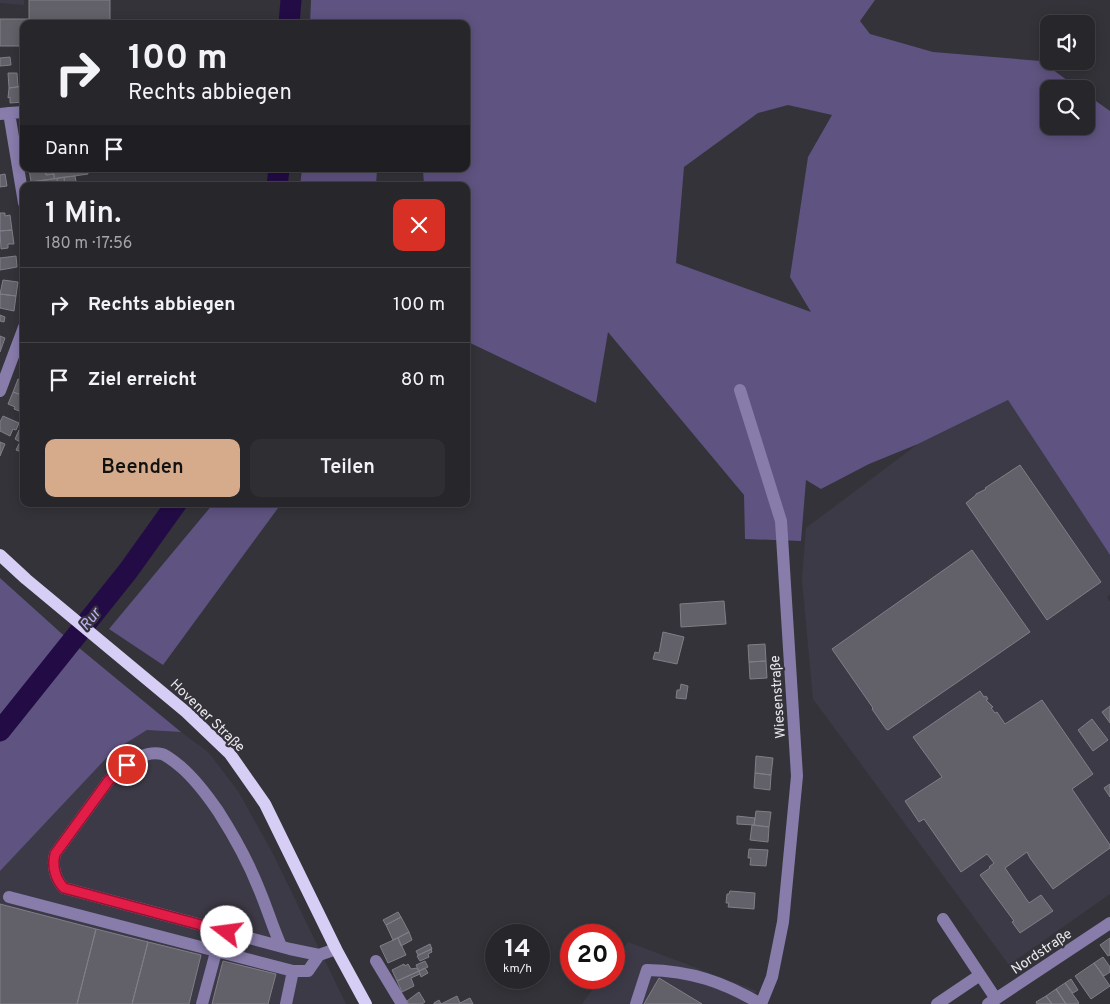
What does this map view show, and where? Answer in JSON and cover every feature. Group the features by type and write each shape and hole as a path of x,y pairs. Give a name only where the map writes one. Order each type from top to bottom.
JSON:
{"main road":[{"name":"Hovener Straße","path":"0,554 40,591 155,685 230,754 265,804 336,948 366,1004"}],"street":[{"path":"20,112 4,114 20,185"},
{"path":"0,390 20,338"},
{"name":"Wiesenstraße","path":"740,390 781,521 797,776 783,922 772,977 761,1004"},
{"path":"281,946 259,889 236,838 206,794 190,775 162,754 151,754 136,759 118,770 55,854 53,861 58,882 64,888 281,946 319,955"},
{"path":"9,897 293,971 308,971 319,955 336,948"},
{"path":"943,919 980,975 992,1001"},
{"name":"Nordstraße","path":"992,1001 1110,923"},
{"path":"202,1004 216,952"},
{"path":"376,961 402,1004"},
{"path":"636,1004 648,970 668,970 717,981 761,1004"},
{"path":"286,1004 293,971"},
{"path":"937,1004 980,975"}],"shaded area":[{"path":"0,0 24,0 24,5 0,3"},
{"path":"311,0 875,0 860,21 870,34 933,52 1040,61 1040,70 1053,70 1067,80 1040,80 1040,135 1095,135 1095,100 1110,111 1110,555 1008,400 918,444 869,464 821,489 806,480 801,541 745,539 744,495 608,332 596,403 470,343 470,182 424,182 423,172 470,172 470,20 310,20","holes":["788,105 832,115 808,157 790,277 811,312 676,263 684,167 758,113"]},
{"path":"302,172 377,172 376,182 300,182"},
{"path":"1008,400 1110,555 1110,594 1107,597 1110,602 1110,894 1009,965 813,699 802,580 806,528 918,444"},
{"path":"211,507 279,507 163,665 109,629"},
{"path":"0,578 61,633 181,732 147,730 113,751 0,871"},
{"path":"148,729 181,732 208,752 238,791 272,852 346,1004 0,1004 0,870 113,751"},
{"path":"628,942 757,991 749,1004 582,1004 593,989 625,989 625,946"}],"building":[{"path":"29,0 110,0 110,20 20,20 20,46 0,46 0,19 29,19"},
{"path":"10,57 11,65 0,66 0,58"},
{"path":"8,73 17,73 18,87 9,88"},
{"path":"20,86 20,102 10,103 10,97 8,98 9,88"},
{"path":"29,172 46,172 46,175 54,174 54,179 31,182"},
{"path":"46,172 88,172 88,174 54,179 54,174 46,175"},
{"path":"5,174 7,186 0,187 0,175"},
{"path":"75,176 76,182 65,182 64,177"},
{"path":"64,177 65,182 58,182 57,178"},
{"path":"57,178 58,182 31,182"},
{"path":"0,213 5,213 5,216 10,215 12,230 0,231"},
{"path":"12,230 14,244 8,244 8,248 1,249 0,231"},
{"path":"16,256 17,267 0,270 0,258"},
{"path":"3,280 18,282 16,296 0,294"},
{"path":"0,294 16,296 14,311 0,308"},
{"path":"0,315 5,317 4,322 0,321"},
{"path":"0,336 5,338 0,352"},
{"path":"18,379 20,380 20,395 13,392"},
{"path":"13,392 20,395 20,411 8,404"},
{"path":"3,416 19,423 16,430 13,429 10,436 0,431 0,422"},
{"path":"19,430 20,430 20,442 15,439"},
{"path":"0,442 5,444 0,456"},
{"path":"20,442 20,452 16,450"},
{"path":"1020,465 1101,582 1047,620 966,503 976,494"},
{"path":"972,550 1030,632 888,730 832,649"},
{"path":"724,601 726,624 681,627 680,604"},
{"path":"663,632 684,637 677,664 653,659 655,652 659,653"},
{"path":"765,644 766,661 749,662 748,645"},
{"path":"766,661 767,678 750,679 749,662"},
{"path":"681,684 688,686 686,699 676,698 677,690 680,690"},
{"path":"980,691 984,697 986,696 988,699 986,700 993,707 991,708 995,713 997,712 1005,724 1042,700 1093,774 1072,789 1110,845 1110,848 1053,889 1027,852 1005,868 1029,903 1041,895 1053,911 1020,933 1012,922 1014,921 980,875 994,863 987,854 961,872 924,819 919,822 905,801 942,777 913,737"},
{"path":"1110,706 1110,723 1102,712"},
{"path":"1092,719 1108,740 1093,751 1078,730"},
{"path":"756,756 773,758 771,775 755,773"},
{"path":"755,773 771,775 770,790 754,788"},
{"path":"1110,784 1110,797 1104,788"},
{"path":"756,811 771,812 769,827 754,825"},
{"path":"737,816 755,818 754,825 737,824"},
{"path":"752,825 769,827 768,842 750,840"},
{"path":"749,849 768,850 766,866 750,865 751,858 748,858"},
{"path":"730,891 755,893 754,909 728,907 729,903 726,903 727,894"},
{"path":"0,904 96,929 77,1004 0,1004"},
{"path":"398,912 401,917 386,925 383,920"},
{"path":"401,917 409,932 393,940 386,925"},
{"path":"96,929 148,942 132,1004 77,1004"},
{"path":"409,932 412,940 401,946 398,938"},
{"path":"398,938 406,955 388,963 380,946"},
{"path":"1110,938 1110,955 1108,956 1100,945"},
{"path":"148,942 201,955 189,1004 132,1004"},
{"path":"430,944 432,949 418,955 416,951"},
{"path":"431,949 432,952 428,954 429,957 420,961 417,956"},
{"path":"1103,957 1110,967 1110,972 1104,976 1094,963"},
{"path":"223,961 276,974 268,1004 212,1004"},
{"path":"425,961 428,967 419,971 416,965"},
{"path":"1094,963 1110,986 1091,999 1075,976"},
{"path":"404,964 405,966 408,964 411,969 417,968 419,971 397,981 392,970"},
{"path":"425,968 428,973 421,977 419,971"},
{"path":"419,971 420,974 411,978 414,986 402,992 397,981"},
{"path":"659,978 702,1004 644,1004"},
{"path":"1071,979 1078,990 1073,993 1065,983"},
{"path":"1065,983 1079,1003 1066,1004 1056,989"},
{"path":"1056,989 1066,1004 1052,1004 1046,996"},
{"path":"419,992 425,1002 422,1004 409,1004 407,1001"},
{"path":"457,996 460,1003 459,1004 441,1004"},
{"path":"1046,996 1052,1004 1037,1004 1036,1002"},
{"path":"470,998 473,1004 459,1004 460,1003"},
{"path":"439,1000 441,1004 434,1004 434,1003"}],"waterway":[{"name":"Rur","path":"289,20 291,0"},
{"name":"Rur","path":"277,182 279,172"},
{"name":"Rur","path":"0,731 128,571 174,507"}],"route":[{"path":"127,765 118,770 109,780 55,854 53,861 58,882 64,888 227,932"}]}
